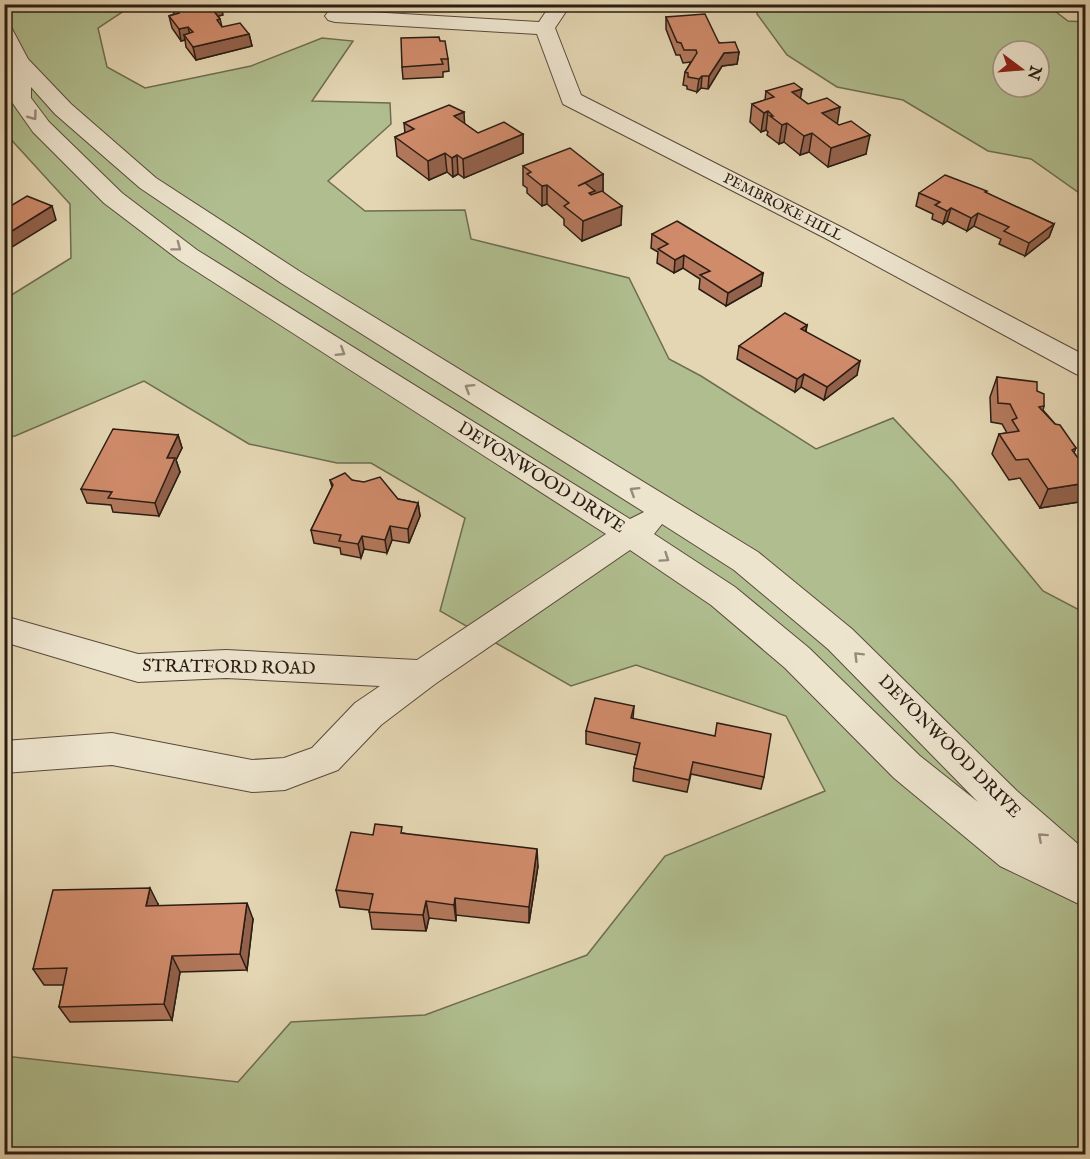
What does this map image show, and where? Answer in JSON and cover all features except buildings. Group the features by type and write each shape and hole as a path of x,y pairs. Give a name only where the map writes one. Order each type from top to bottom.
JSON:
{"street":[{"path":"335,16 545,28 561,4"},
{"name":"PEMBROKE HILL","path":"545,28 571,99 834,233 1086,368"},
{"name":"DEVONWOOD DRIVE","path":"4,31 19,62 63,109 148,183 290,277 746,561 840,639 1004,803 1086,876"},
{"name":"DEVONWOOD DRIVE","path":"19,62 20,98 27,108 41,127 122,205 188,255 630,534 723,596 798,658 908,767 1014,854 1086,889"},
{"path":"4,757 112,749 252,776 285,774 325,759 368,714 423,674 666,510"},
{"name":"STRATFORD ROAD","path":"4,628 138,668 226,664 423,674"}],"green space":[{"path":"758,4 1047,5 1068,21 1085,22 1085,197 1031,159 988,151 903,100 837,87 787,55 757,14"},
{"path":"5,5 133,5 98,28 107,67 145,88 251,66 322,38 353,41 312,101 390,103 391,124 328,181 365,211 465,210 471,239 629,278 669,359 701,376 816,449 893,418 953,482 1043,591 1085,613 1085,1154 5,1154 5,1056 238,1082 291,1022 425,1015 587,955 665,856 825,791 786,716 636,665 571,686 440,611 465,518 371,463 337,463 249,444 144,381 15,436 5,437 5,299 71,258 70,204 5,133"}]}
